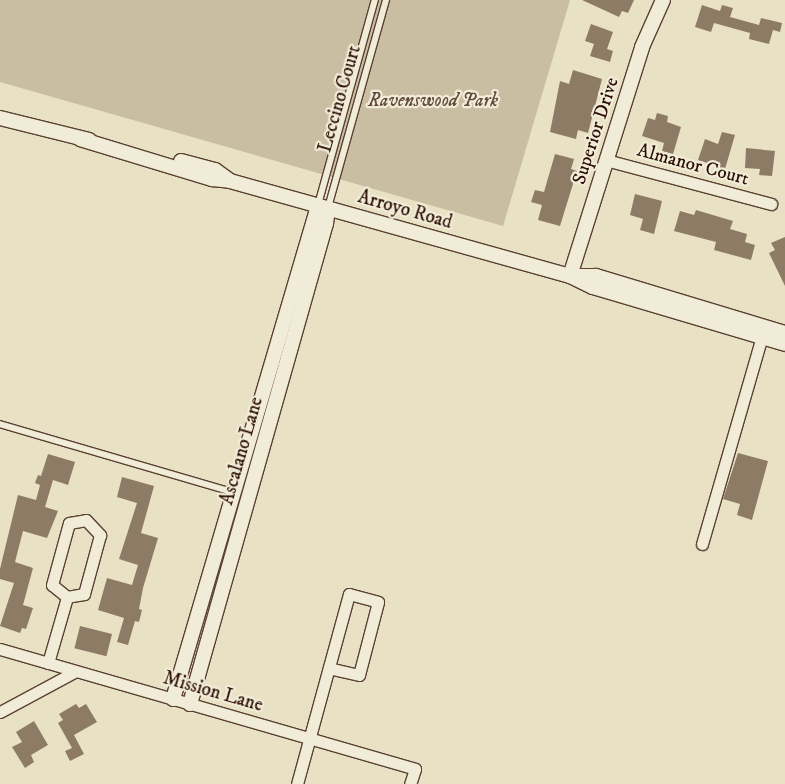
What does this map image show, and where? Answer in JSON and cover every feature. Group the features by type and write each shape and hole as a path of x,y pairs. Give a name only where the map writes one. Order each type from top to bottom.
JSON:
{"street":[{"name":"Superior Drive","path":"570,276 642,47 663,0"},
{"name":"Arroyo Road","path":"0,118 80,139 203,177 230,181 570,276 596,276 763,332 785,344"},
{"name":"Almanor Court","path":"606,160 770,204"},
{"name":"Ascalano Lane","path":"173,699 232,492 323,207"},
{"name":"Ascalano Lane","path":"190,704 326,228 323,207"},
{"name":"Arroyo Road","path":"763,332 785,333"},
{"path":"702,544 763,332"},
{"path":"86,520 100,535 84,594 67,597 52,585 69,523 86,520"},
{"path":"297,784 311,739 329,668 349,594 378,602 359,675 329,668"},
{"path":"48,662 67,597"},
{"name":"Mission Lane","path":"0,649 416,769 410,784"},
{"path":"0,712 76,671"}],"lane":[{"name":"Leccino Court","path":"323,207 375,0"},
{"name":"Leccino Court","path":"323,207 386,0"},
{"path":"0,424 232,492"}],"green space":[{"name":"Ravenswood Park","path":"0,0 570,0 503,226 0,82"}],"building":[{"path":"582,0 634,0 628,13 622,11 619,17"},
{"path":"702,5 720,11 722,5 733,8 730,17 759,25 761,18 782,23 780,32 773,30 769,44 749,39 750,33 714,23 711,32 695,27"},
{"path":"591,24 613,32 607,49 613,51 610,62 590,56 594,44 585,41"},
{"path":"573,70 602,79 588,133 578,130 576,139 550,132 560,81 569,84"},
{"path":"657,113 668,116 667,122 681,127 673,154 662,151 664,143 642,136 648,118 655,120"},
{"path":"722,132 735,135 725,169 698,160 705,139 718,144"},
{"path":"746,148 775,151 772,176 759,175 760,169 745,168"},
{"path":"555,154 574,159 571,169 577,171 560,226 538,220 542,205 531,202 535,190 544,192"},
{"path":"635,194 662,201 654,234 640,230 643,219 630,215"},
{"path":"696,210 733,221 730,229 747,234 745,242 755,245 751,260 714,250 716,242 674,231 680,211 694,215"},
{"path":"785,237 785,286 769,253 775,250 771,243"},
{"path":"738,453 768,461 752,520 737,515 740,504 723,499"},
{"path":"48,454 75,462 68,485 53,480 45,507 58,511 47,538 23,531 15,562 33,568 23,605 33,608 26,629 22,628 20,633 0,626 14,583 0,579 0,569 18,495 36,500 40,485 35,483 38,475 41,476"},
{"path":"122,477 154,486 141,533 158,538 143,588 139,609 142,610 139,622 135,621 128,645 117,642 124,618 98,610 107,578 132,585 138,565 119,559 137,503 117,497"},
{"path":"80,626 112,634 106,656 74,648"},
{"path":"76,704 79,708 86,704 97,722 74,735 84,754 70,761 65,751 72,748 58,723 63,720 59,714"},
{"path":"34,721 48,745 31,755 34,762 25,768 12,747 22,742 16,732"}]}
